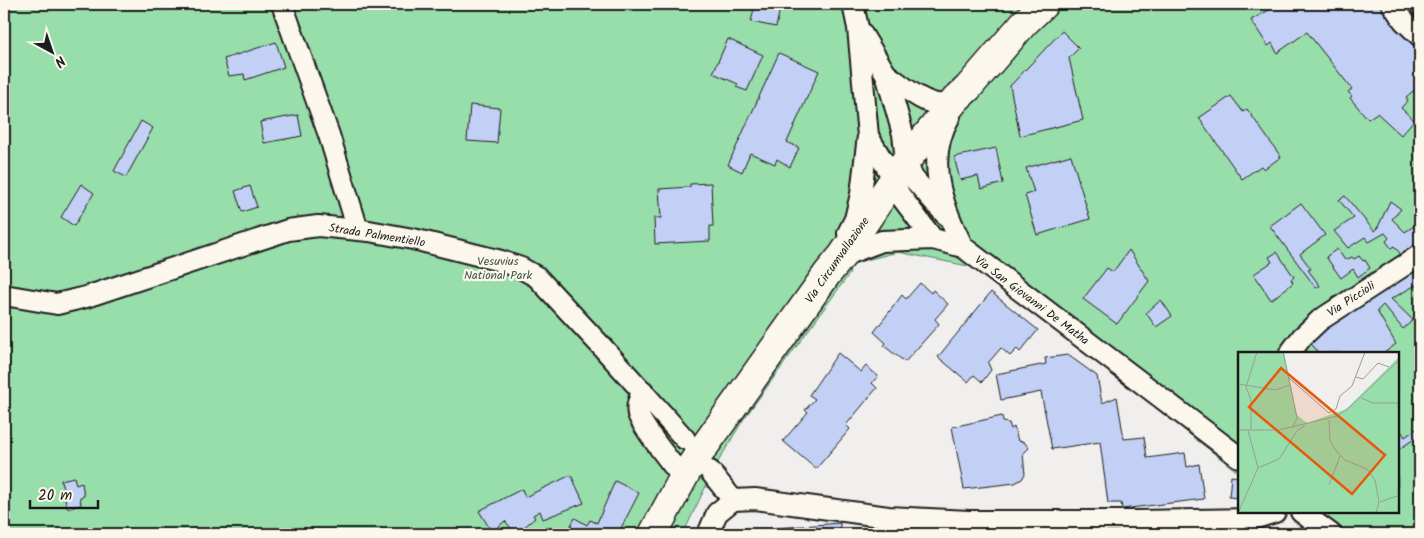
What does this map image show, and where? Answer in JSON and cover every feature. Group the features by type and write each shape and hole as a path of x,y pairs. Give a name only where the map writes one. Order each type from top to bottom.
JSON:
{"main road":[{"name":"Via Circumvallazione","path":"653,534 683,478 835,265 900,169 962,94 1024,23 1044,4"}],"street":[{"path":"282,4 329,136 358,230"},
{"path":"1392,4 1404,21 1420,36"},
{"path":"856,16 886,74 903,134 899,194 933,239"},
{"path":"835,265 855,220 861,194 868,136 856,16"},
{"path":"886,74 917,96 936,104 945,104 962,94"},
{"name":"Via San Giovanni De Matha","path":"962,94 945,126 937,150 938,180 948,217 962,247 1238,456"},
{"path":"868,136 900,169 913,178 948,217"},
{"name":"Strada Palmentiello","path":"4,294 57,304 86,297 288,230 318,226 413,239 501,261 521,268 537,277 685,439"},
{"path":"835,265 882,241 933,239 962,247"},
{"name":"Via Piccioli","path":"1291,352 1302,337 1320,320 1420,255"},
{"path":"643,392 638,404 638,414 683,478"},
{"path":"710,471 733,500"},
{"path":"708,534 717,513 733,500 755,499 888,518 1137,521 1253,519 1272,513"},
{"path":"1302,513 1331,534"}],"green space":[{"name":"Vesuvius National Park","path":"4,4 1420,4 1420,534 1317,534 1289,513 1399,513 1399,352 1238,352 1238,472 978,268 898,252 846,265 850,273 743,420 715,467 683,534 4,534"}],"building":[{"path":"755,4 781,4 776,27 751,22"},
{"path":"1280,4 1387,4 1420,48 1420,87 1406,97 1408,100 1401,108 1414,120 1401,135 1377,113 1368,119 1350,98 1352,96 1348,92 1352,89 1307,32 1277,53 1272,43 1268,46 1251,20"},
{"path":"1406,4 1420,4 1419,21"},
{"path":"1062,31 1079,48 1069,58 1083,120 1020,136 1010,86"},
{"path":"728,39 763,55 747,91 736,87 738,84 713,73"},
{"path":"276,42 284,67 245,80 244,74 229,76 224,59"},
{"path":"779,53 819,71 787,142 799,148 790,167 777,159 775,164 750,153 742,172 728,165"},
{"path":"1231,96 1243,112 1247,109 1281,157 1264,169 1261,166 1242,179 1199,118"},
{"path":"470,105 500,108 497,143 467,141"},
{"path":"298,115 302,136 264,143 260,122"},
{"path":"141,121 153,128 126,177 114,171"},
{"path":"996,148 1003,183 981,189 978,176 960,180 954,157"},
{"path":"1071,155 1090,219 1037,235 1025,195 1034,192 1026,168"},
{"path":"711,183 713,226 710,226 710,241 655,244 654,218 661,218 659,189 690,187 690,184"},
{"path":"81,184 94,193 74,226 61,217"},
{"path":"250,186 257,207 242,212 235,191"},
{"path":"1345,196 1374,231 1378,227 1390,201 1401,209 1392,219 1405,232 1420,222 1420,248 1403,257 1394,246 1391,248 1386,241 1389,238 1385,233 1369,242 1365,237 1348,248 1334,231 1354,218 1339,200"},
{"path":"1301,203 1325,235 1300,254 1311,269 1308,270 1320,286 1316,288 1270,226"},
{"path":"1337,249 1345,260 1352,257 1354,259 1359,256 1363,261 1365,260 1370,268 1358,277 1353,269 1341,278 1326,257"},
{"path":"1129,250 1149,281 1117,324 1083,299 1107,268 1113,272"},
{"path":"1277,252 1294,277 1291,279 1293,283 1271,300 1254,274 1272,262 1269,257"},
{"path":"1417,263 1420,268 1420,289 1416,285 1391,299 1413,320 1403,329 1383,305 1377,311 1396,344 1385,352 1318,352 1308,340"},
{"path":"920,283 931,293 933,290 948,304 935,319 939,324 905,362 884,346 886,343 874,332 902,295 906,299"},
{"path":"991,292 1038,330 1020,352 1017,349 1010,356 1001,348 988,363 991,370 982,382 974,375 968,382 938,357"},
{"path":"1161,300 1172,316 1156,327 1146,313"},
{"path":"838,353 861,372 866,366 878,376 872,383 877,388 846,425 850,429 816,469 783,441 808,412 805,410 815,399 809,395"},
{"path":"1068,355 1097,376 1102,403 1117,397 1124,439 1144,437 1147,458 1185,453 1187,467 1199,464 1204,499 1122,509 1121,503 1108,503 1100,442 1052,449 1041,392 1001,400 996,374 1046,364 1045,358"},
{"path":"1002,416 1003,422 1009,423 1011,429 1014,427 1018,441 1024,442 1029,448 1023,454 1025,474 1022,479 1015,483 964,489 952,427"},
{"path":"1399,428 1405,437 1416,429 1420,435 1399,449"},
{"path":"571,475 584,503 543,519 540,511 533,515 535,518 516,534 505,521 492,532 479,511 522,489 525,497"},
{"path":"1231,476 1238,477 1238,498 1229,497"},
{"path":"74,477 76,485 82,483 84,496 80,497 81,505 67,508 61,480"},
{"path":"615,481 639,493 618,534 567,533 575,518 587,525 590,520 597,523"},
{"path":"840,523 840,534 776,534 776,528"}]}
